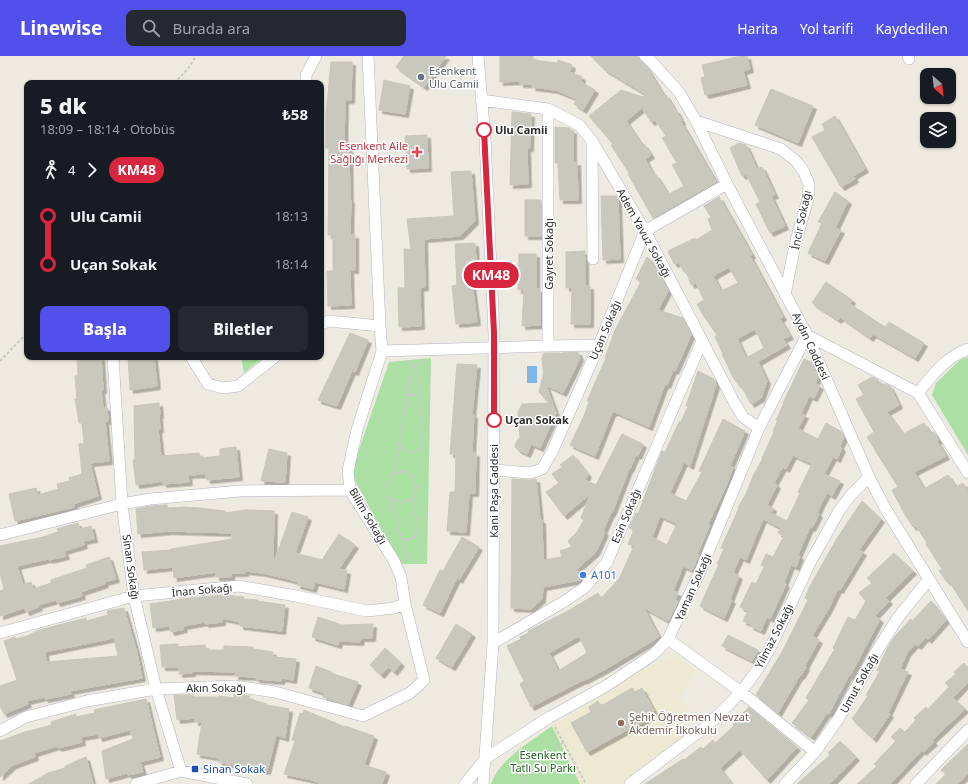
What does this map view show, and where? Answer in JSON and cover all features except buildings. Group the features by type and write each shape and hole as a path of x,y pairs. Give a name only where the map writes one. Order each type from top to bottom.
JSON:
{"street":[{"path":"306,80 306,75 316,56"},
{"path":"368,56 382,351 599,345"},
{"name":"Kani Paşa Caddesi","path":"478,56 485,138 494,348 494,643 486,758"},
{"name":"Aydın Caddesi","path":"645,56 651,60 679,92 696,121 727,184 807,335 869,477 885,508 968,642"},
{"name":"Adem Yavuz Sokağı","path":"481,100 548,109 579,125 592,141 645,231 743,417 759,428"},
{"name":"Gayret Sokağı","path":"548,109 548,346"},
{"name":"İncir Sokağı","path":"696,121 782,149 797,162 804,172 809,184 808,198 796,240 786,295"},
{"path":"592,141 593,259"},
{"path":"645,231 727,184"},
{"name":"Uçan Sokağı","path":"494,470 530,473 542,469 552,452 599,345 645,231"},
{"path":"324,323 329,321 380,326"},
{"path":"807,335 918,393 968,473"},
{"name":"Yaman Sokağı","path":"465,784 486,758 550,717 606,686 654,654 668,639 700,572 759,428 807,335"},
{"name":"Esin Sokağı","path":"494,643 584,588 607,562 702,341"},
{"path":"918,393 942,364 958,353 968,350"},
{"name":"Bilim Sokağı","path":"382,351 357,430 348,471 350,490 394,561 401,577 405,604 424,680"},
{"name":"Sinan Sokağı","path":"113,360 122,504 134,596 156,689 180,771"},
{"path":"193,360 208,384 223,388 238,386 270,360"},
{"name":"Yılmaz Sokağı","path":"630,784 708,725 741,692 758,669 772,644 810,560 839,511 851,495 869,477"},
{"path":"0,535 122,504 150,499 240,491 350,490"},
{"name":"Umut Sokağı","path":"784,784 815,752 839,718 875,654 897,619 929,579"},
{"name":"İnan Sokağı","path":"0,632 134,596 239,586 367,611 394,608 405,604"},
{"path":"668,639 741,692 815,752"},
{"name":"Akın Sokağı","path":"0,731 26,717 87,701 156,689 235,686 275,692 363,716 410,693 424,680"},
{"path":"916,784 968,730"},
{"path":"483,784 486,758"},
{"path":"136,784 180,771 247,784"}],"path":[{"path":"177,80 188,69 196,56"},
{"path":"0,361 24,336"},
{"path":"401,577 408,565 402,538 386,488 390,477 394,473 412,367 405,357 404,351"},
{"path":"399,445 404,450 410,452 415,452 424,446 417,365"},
{"path":"407,395 419,395"},
{"path":"394,473 407,471 413,476 416,483 416,490 412,500 417,523 417,531 415,537 409,540 402,538"},
{"path":"390,499 401,502 412,500"},
{"path":"550,717 586,784"},
{"path":"524,784 528,777 547,755 564,742"}],"shaded area":[{"name":"Şehit Öğretmen Nevzat Akdemir İlkokulu","path":"674,655 697,671 679,698 689,709 682,719 689,731 627,784 580,784 552,726 642,670"}],"green space":[{"path":"968,357 968,455 932,395 936,383 961,359"},
{"path":"431,358 427,564 400,564 351,473 389,362"},
{"path":"242,360 259,360 244,373"},
{"name":"Esenkent Tatlı Su Parkı","path":"552,726 580,784 491,784 501,766 517,751"}],"water":[{"path":"527,366 537,366 537,383 527,383"}],"bus line":[{"name":"KM48","path":"484,130 494,333 494,420"}],"place":[{"name":"Esenkent Ulu Camii","path":"421,77"},
{"name":"Ulu Camii","path":"484,130"},
{"name":"Esenkent Aile Sağlığı Merkezi","path":"417,152"},
{"name":"Uçan Sokak","path":"494,420"},
{"name":"A101","path":"583,575"},
{"name":"Şehit Öğretmen Nevzat Akdemir İlkokulu","path":"621,723"},
{"name":"Sinan Sokak","path":"195,769"}]}
